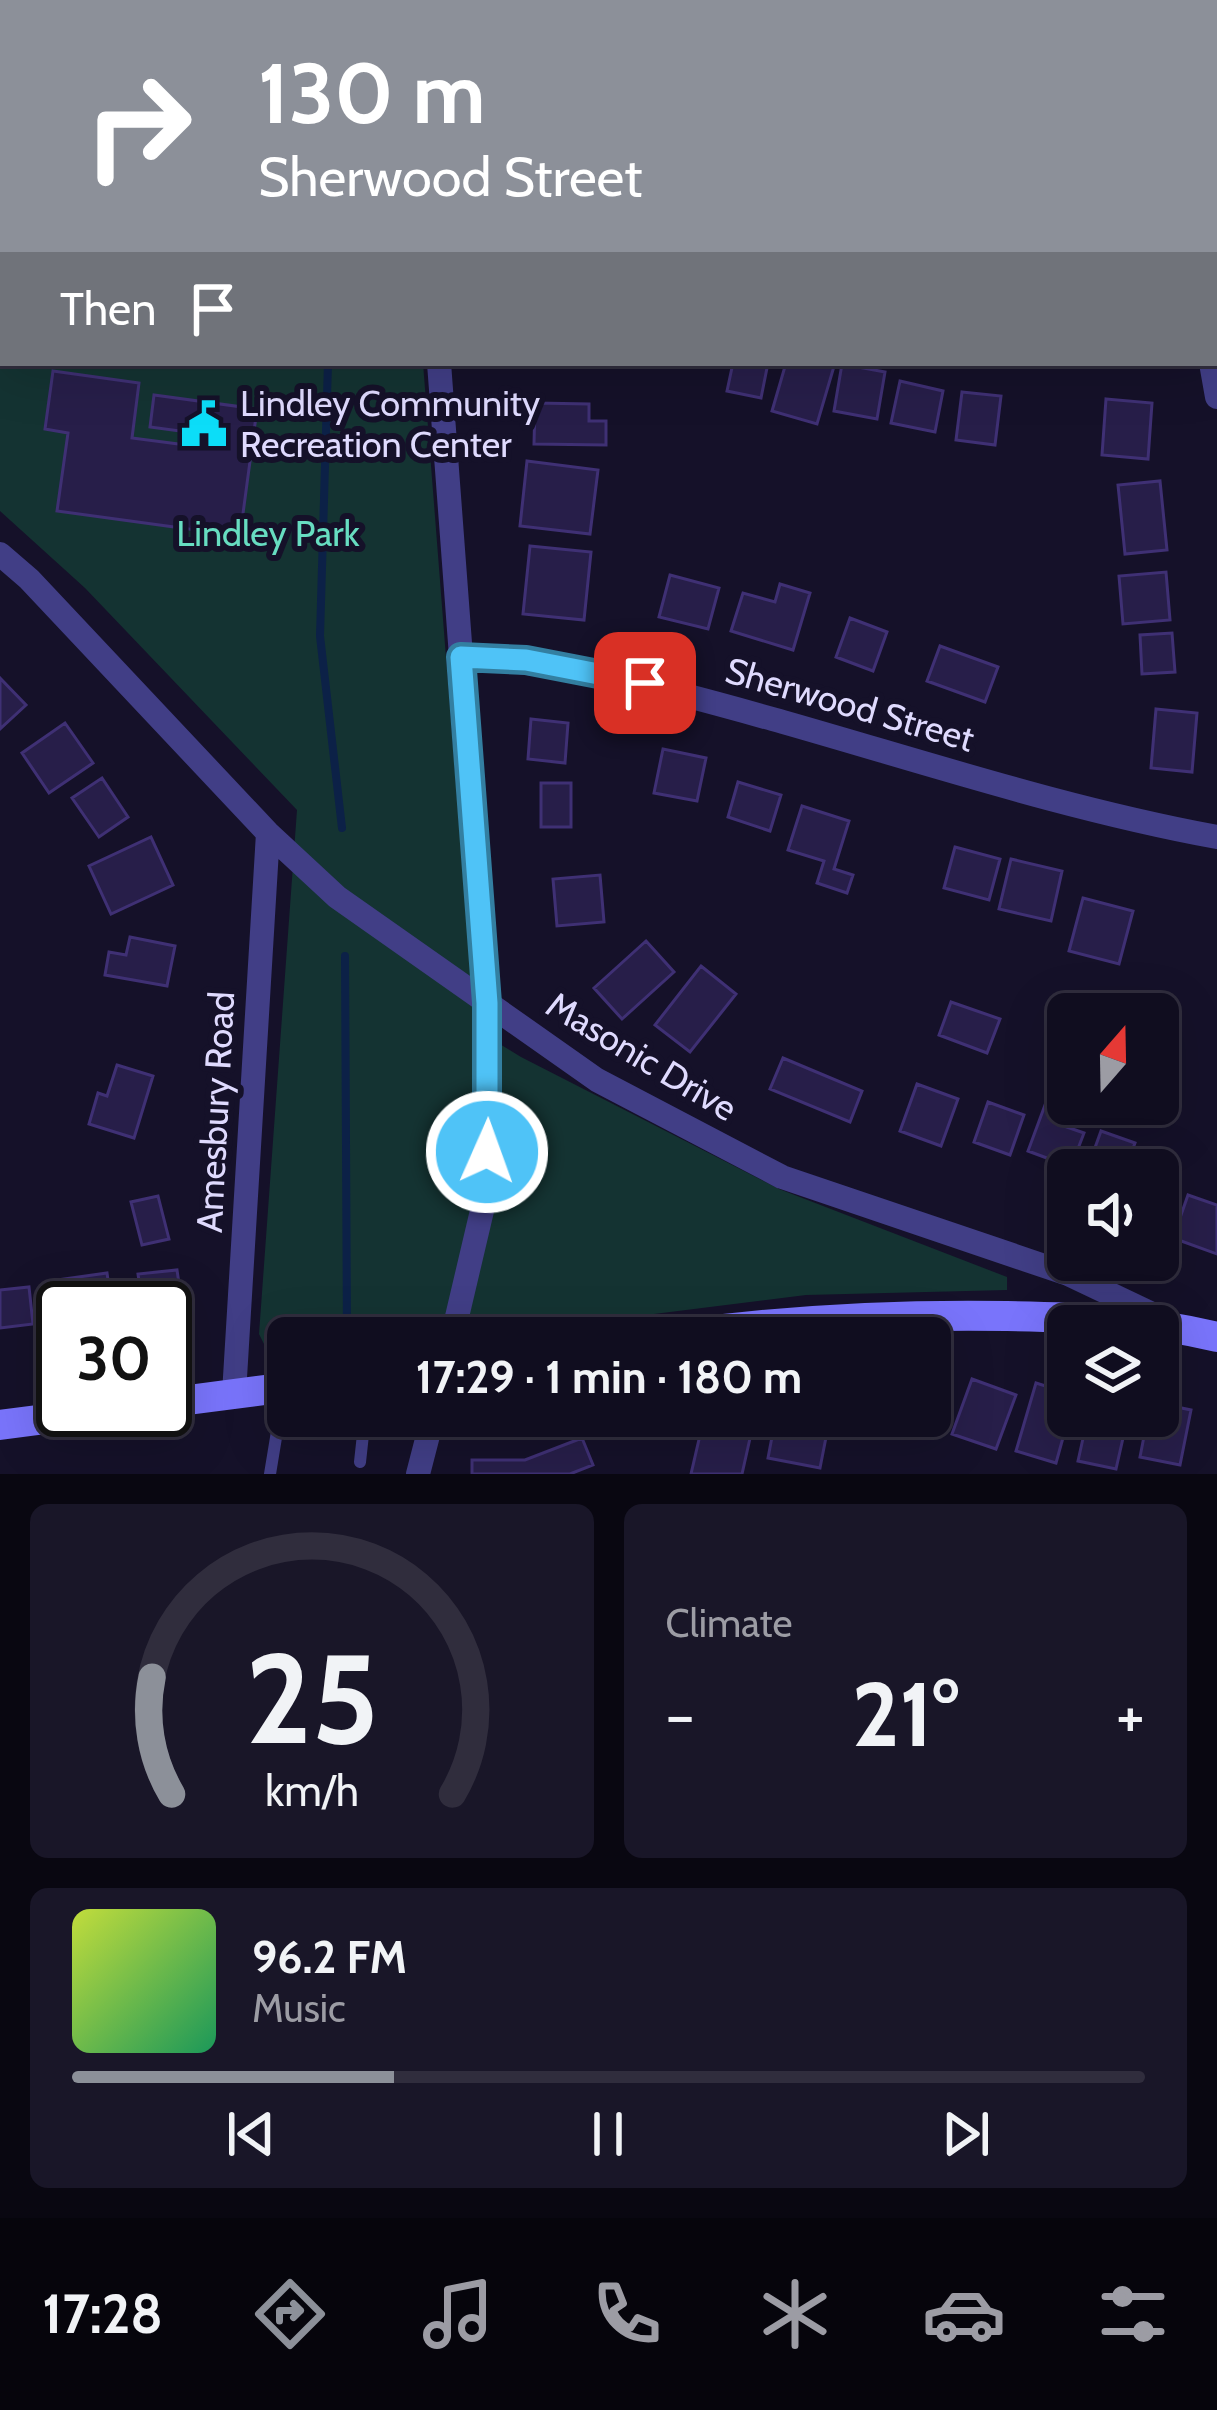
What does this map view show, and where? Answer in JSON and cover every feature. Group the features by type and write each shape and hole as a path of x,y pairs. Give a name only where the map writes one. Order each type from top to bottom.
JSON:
{"main road":[{"path":"827,1317 1082,1318 1181,1328 1217,1337"},
{"path":"192,1399 267,1390"},
{"path":"0,1425 36,1420"}],"street":[{"path":"439,366 487,1003 489,1106 485,1198 457,1317"},
{"path":"1215,366 1217,397"},
{"name":"Masonic Drive","path":"0,554 268,833 338,897 597,1080 782,1177 1068,1274 1181,1328"},
{"name":"Sherwood Street","path":"461,657 526,660 645,683 1130,821 1217,837"},
{"name":"Amesbury Road","path":"234,1394 268,833"},
{"path":"418,1474 428,1437"}],"lane":[{"path":"270,1474 277,1437"},
{"path":"360,1462 363,1437"}],"green space":[{"name":"Lindley Park","path":"0,366 423,366 475,1029 779,1189 1007,1277 1007,1290 806,1295 631,1317 267,1317 267,1350 259,1334 297,810 85,588 0,511"}],"building":[{"path":"732,366 767,366 761,398 727,391"},
{"path":"785,366 834,366 817,424 772,411"},
{"path":"842,366 885,372 877,419 834,411"},
{"path":"53,371 139,383 132,438 194,446 195,433 150,427 154,395 257,409 240,536 57,511 68,433 45,429"},
{"path":"900,381 943,391 935,432 891,423"},
{"path":"962,392 1001,396 995,445 956,440"},
{"path":"1106,399 1152,403 1148,459 1102,455"},
{"path":"535,403 589,404 589,421 606,421 606,445 534,444"},
{"path":"527,461 598,470 590,534 520,526"},
{"path":"1160,481 1167,550 1125,554 1118,485"},
{"path":"530,546 591,552 584,620 523,614"},
{"path":"1166,572 1170,620 1123,624 1119,576"},
{"path":"670,575 719,588 708,629 659,617"},
{"path":"780,584 810,593 793,650 731,631 743,593 775,602"},
{"path":"850,618 887,632 873,671 836,657"},
{"path":"1172,633 1175,672 1142,674 1140,635"},
{"path":"940,646 998,667 985,702 927,681"},
{"path":"0,678 26,705 0,729"},
{"path":"1156,709 1197,713 1192,772 1151,768"},
{"path":"531,719 568,723 565,763 528,759"},
{"path":"65,723 93,763 49,793 22,753"},
{"path":"663,749 706,758 697,801 654,793"},
{"path":"102,778 128,817 99,837 72,798"},
{"path":"738,782 781,795 770,831 728,817"},
{"path":"541,783 571,783 571,827 541,827"},
{"path":"802,806 849,821 834,869 853,875 847,893 817,883 824,861 788,850"},
{"path":"151,837 173,885 111,914 89,866"},
{"path":"955,847 1000,859 989,900 944,888"},
{"path":"1011,859 1062,871 1051,921 999,909"},
{"path":"600,875 604,922 557,926 553,879"},
{"path":"1083,898 1133,911 1119,964 1069,951"},
{"path":"130,937 175,946 167,986 105,975 109,952 126,955"},
{"path":"646,941 674,972 622,1019 594,988"},
{"path":"701,966 736,994 690,1052 655,1025"},
{"path":"951,1002 1000,1019 987,1053 939,1035"},
{"path":"783,1058 862,1091 850,1122 770,1089"},
{"path":"117,1065 153,1076 134,1138 89,1124 98,1093 107,1096"},
{"path":"917,1084 958,1099 941,1146 900,1131"},
{"path":"1047,1100 1047,1125 1064,1125 1084,1133 1078,1149 1047,1149 1047,1158 1028,1151"},
{"path":"988,1102 1024,1115 1010,1155 974,1142"},
{"path":"1101,1131 1135,1143 1133,1149 1095,1149"},
{"path":"1188,1195 1217,1205 1217,1254 1179,1240 1179,1221"},
{"path":"158,1196 169,1239 142,1245 131,1202"},
{"path":"177,1270 179,1281 139,1281 138,1274"},
{"path":"107,1273 108,1281 57,1281"},
{"path":"29,1287 33,1324 0,1328 0,1290"},
{"path":"972,1379 1016,1395 996,1449 952,1434"},
{"path":"1036,1383 1047,1386 1047,1437 1063,1437 1056,1463 1016,1451"},
{"path":"1179,1407 1191,1410 1180,1465 1140,1457 1144,1437 1179,1437"},
{"path":"700,1437 750,1437 742,1474 691,1474"},
{"path":"772,1437 826,1437 820,1468 768,1458"},
{"path":"1083,1437 1123,1437 1116,1469 1078,1461"},
{"path":"582,1438 593,1465 570,1474 472,1474 472,1460 525,1460"}],"waterway":[{"path":"328,366 320,636 342,828"},
{"path":"345,956 347,1317"}],"place":[{"name":"Lindley Community Recreation Center","path":"204,424"}],"route":[{"path":"487,1152 487,1003 461,657 526,660 645,683"}]}
